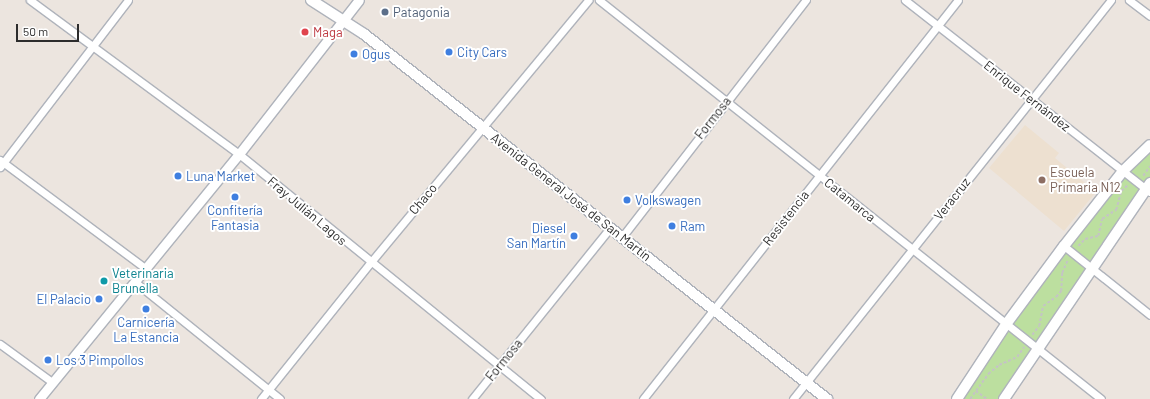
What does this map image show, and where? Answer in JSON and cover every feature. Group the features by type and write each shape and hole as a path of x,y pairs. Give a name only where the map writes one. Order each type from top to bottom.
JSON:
{"main road":[{"name":"Avenida General José de San Martín","path":"311,0 343,19 610,227 827,399"},
{"path":"957,399 1007,323 1068,249 1123,171 1150,145"},
{"path":"1004,399 1091,267 1148,188"}],"street":[{"name":"Fray Julián Lagos","path":"30,0 239,154 370,263 541,399"},
{"path":"128,0 1,163 146,269"},
{"path":"39,399 239,154 359,0"},
{"name":"Chaco","path":"261,399 370,263 588,0"},
{"name":"Catamarca","path":"599,0 727,100 912,250 1007,323 1101,399"},
{"name":"Formosa","path":"622,237 806,0"},
{"name":"Enrique Fernández","path":"905,0 1135,181 1148,188"},
{"name":"Resistencia","path":"643,399 958,0"},
{"name":"Veracruz","path":"793,399 1111,0"},
{"path":"1129,0 1150,16"},
{"name":"Formosa","path":"472,399 610,227"},
{"path":"1068,249 1150,315"},
{"path":"135,282 280,399"},
{"path":"0,344 52,382"}],"path":[{"path":"970,399 992,370 1017,357 1039,326 1043,306 1060,293 1068,249 1084,239 1098,236 1102,219 1116,210 1121,191 1145,174 1150,166"},
{"path":"976,391 987,399"}],"shaded area":[{"name":"Escuela Primaria N12","path":"1025,125 1059,153 1055,158 1096,192 1064,231 989,168"}],"green space":[{"path":"1150,145 1150,183 1004,399 957,399 1007,323"}],"place":[{"name":"Patagonia","path":"385,12"},
{"name":"Maga","path":"305,32"},
{"name":"City Cars","path":"449,52"},
{"name":"Ogus","path":"354,54"},
{"name":"Luna Market","path":"178,176"},
{"name":"Escuela Primaria N12","path":"1042,180"},
{"name":"Confitería Fantasia","path":"235,197"},
{"name":"Volkswagen","path":"627,200"},
{"name":"Ram","path":"672,226"},
{"name":"Diesel San Martín","path":"574,236"},
{"name":"Veterinaria Brunella","path":"104,281"},
{"name":"El Palacio","path":"99,299"},
{"name":"Carnicería La Estancia","path":"146,309"},
{"name":"Los 3 Pimpollos","path":"48,360"}]}
